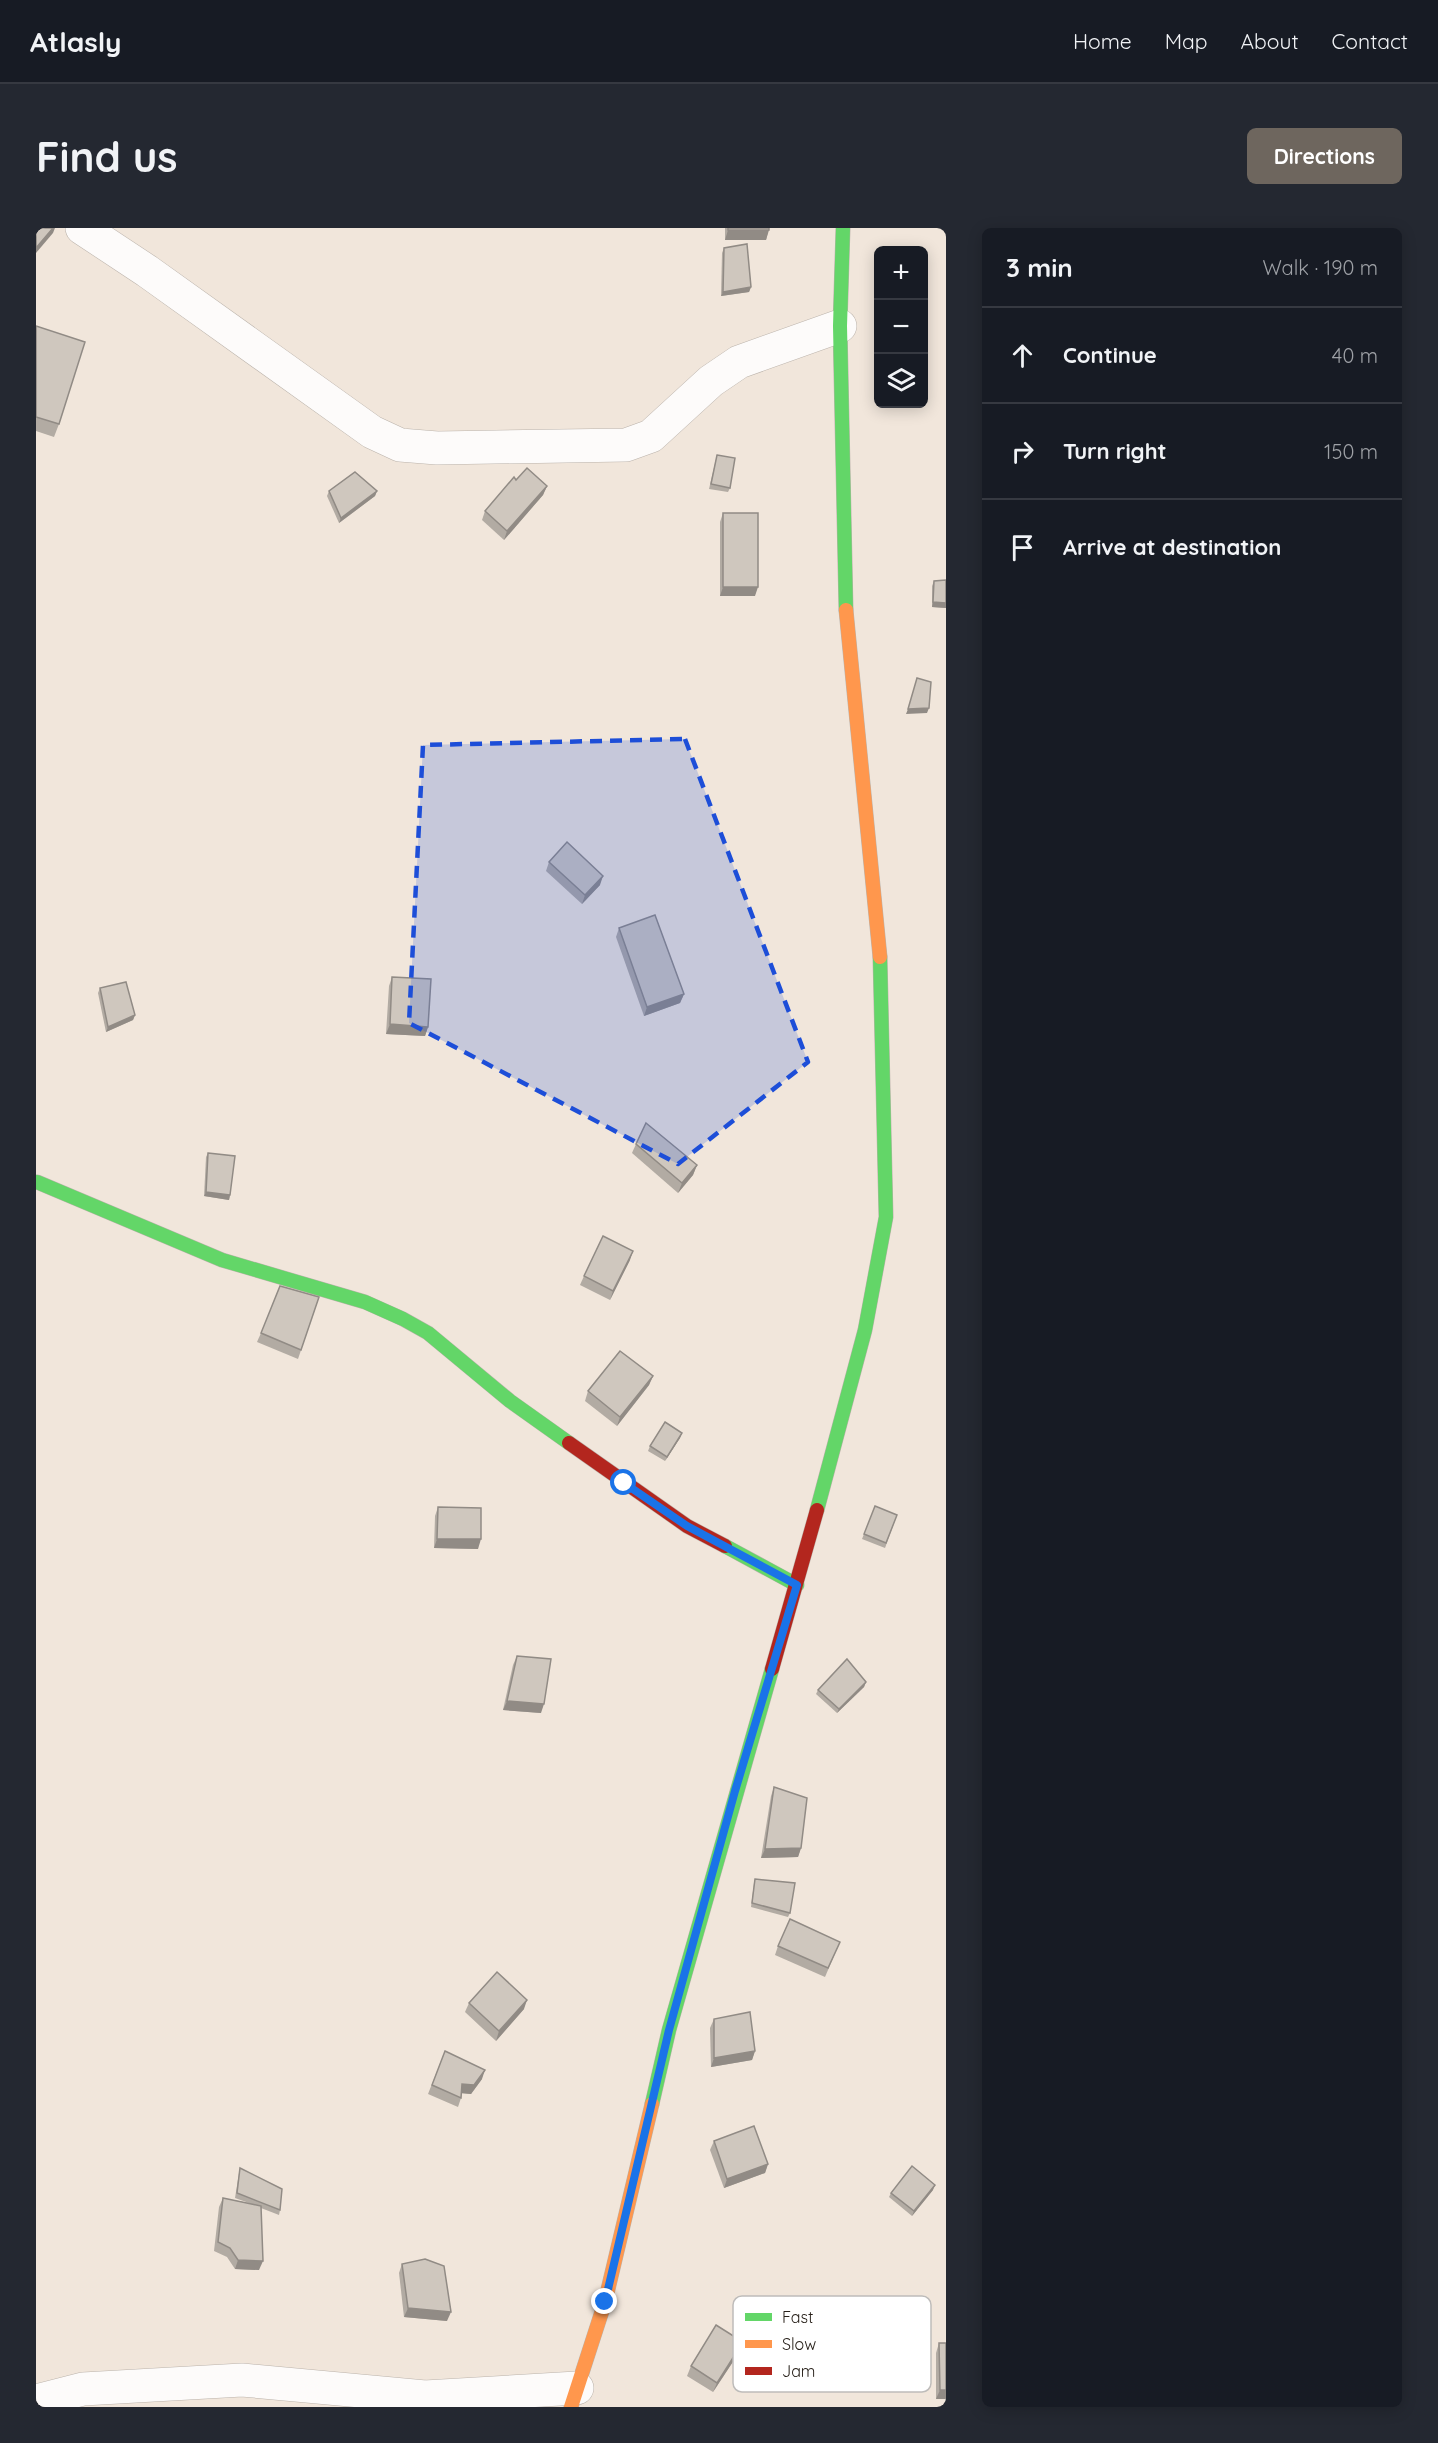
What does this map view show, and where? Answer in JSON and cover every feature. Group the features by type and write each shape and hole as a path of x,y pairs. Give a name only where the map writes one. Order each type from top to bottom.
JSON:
{"street":[{"path":"82,228 147,271 372,432 400,445 437,448 626,445 651,436 711,381 739,362 840,326"},
{"path":"36,2401 83,2389 242,2380 425,2397 574,2398 605,2302 678,1996 735,1791 797,1585 865,1330 886,1216 882,974 846,634 840,326 843,228"},
{"path":"38,1182 222,1260 365,1302 403,1319 428,1333 510,1401 687,1526 797,1585"}],"highlighted area":[{"path":"685,739 808,1062 678,1164 409,1023 423,745"}],"building":[{"path":"36,228 53,228 36,248"},
{"path":"728,228 769,228 769,230 728,230"},
{"path":"747,244 751,287 723,292 724,248"},
{"path":"36,326 85,342 59,424 36,417"},
{"path":"717,455 735,458 730,488 711,484"},
{"path":"527,468 547,486 507,531 485,511 514,477 516,480"},
{"path":"355,472 377,491 341,518 329,491"},
{"path":"723,513 758,513 758,587 723,587"},
{"path":"946,580 946,603 933,602 934,581"},
{"path":"917,678 931,682 929,708 908,709"},
{"path":"567,842 603,876 585,895 549,862"},
{"path":"655,915 684,994 647,1007 619,928"},
{"path":"392,977 431,979 428,1027 390,1024"},
{"path":"126,982 135,1015 108,1027 100,988"},
{"path":"646,1123 697,1165 682,1183 636,1144"},
{"path":"208,1153 235,1156 230,1195 206,1192"},
{"path":"603,1236 633,1251 613,1291 584,1276"},
{"path":"280,1286 319,1297 301,1350 261,1333"},
{"path":"620,1351 653,1376 620,1417 588,1391"},
{"path":"665,1422 682,1433 667,1457 650,1446"},
{"path":"875,1506 897,1515 886,1543 864,1534"},
{"path":"438,1507 481,1508 481,1539 437,1539"},
{"path":"517,1656 551,1659 544,1704 507,1701"},
{"path":"847,1659 866,1682 839,1709 818,1690"},
{"path":"774,1787 807,1798 801,1848 765,1849"},
{"path":"755,1879 795,1883 790,1913 752,1903"},
{"path":"790,1919 840,1942 828,1968 778,1946"},
{"path":"497,1972 527,2000 499,2031 469,2003"},
{"path":"750,2012 755,2051 714,2058 714,2019"},
{"path":"445,2051 485,2070 474,2085 462,2084 461,2098 432,2085"},
{"path":"754,2126 768,2164 727,2179 714,2141"},
{"path":"912,2166 935,2185 914,2211 891,2193"},
{"path":"240,2168 282,2189 280,2210 237,2193"},
{"path":"223,2198 261,2206 263,2261 238,2260 230,2248 218,2242"},
{"path":"425,2259 444,2266 451,2312 408,2308 402,2264"},
{"path":"716,2325 733,2336 733,2358 717,2383 691,2366"},
{"path":"939,2343 946,2343 946,2390 940,2390"}],"traffic: fast":[{"path":"843,228 840,326 846,610"},
{"path":"817,1510 865,1330 886,1217 880,957"},
{"path":"37,1182 222,1260 365,1302 403,1319 428,1333 510,1401 569,1443"},
{"path":"725,1546 797,1585"},
{"path":"652,2104 669,2030 772,1669"}],"traffic: slow":[{"path":"846,610 880,957"},
{"path":"571,2407 605,2302 652,2104"}],"traffic: jam":[{"path":"569,1443 687,1526 725,1546"},
{"path":"772,1669 817,1510"}],"route":[{"path":"605,2302 669,2030 735,1791 797,1585 687,1526 624,1483"}]}
